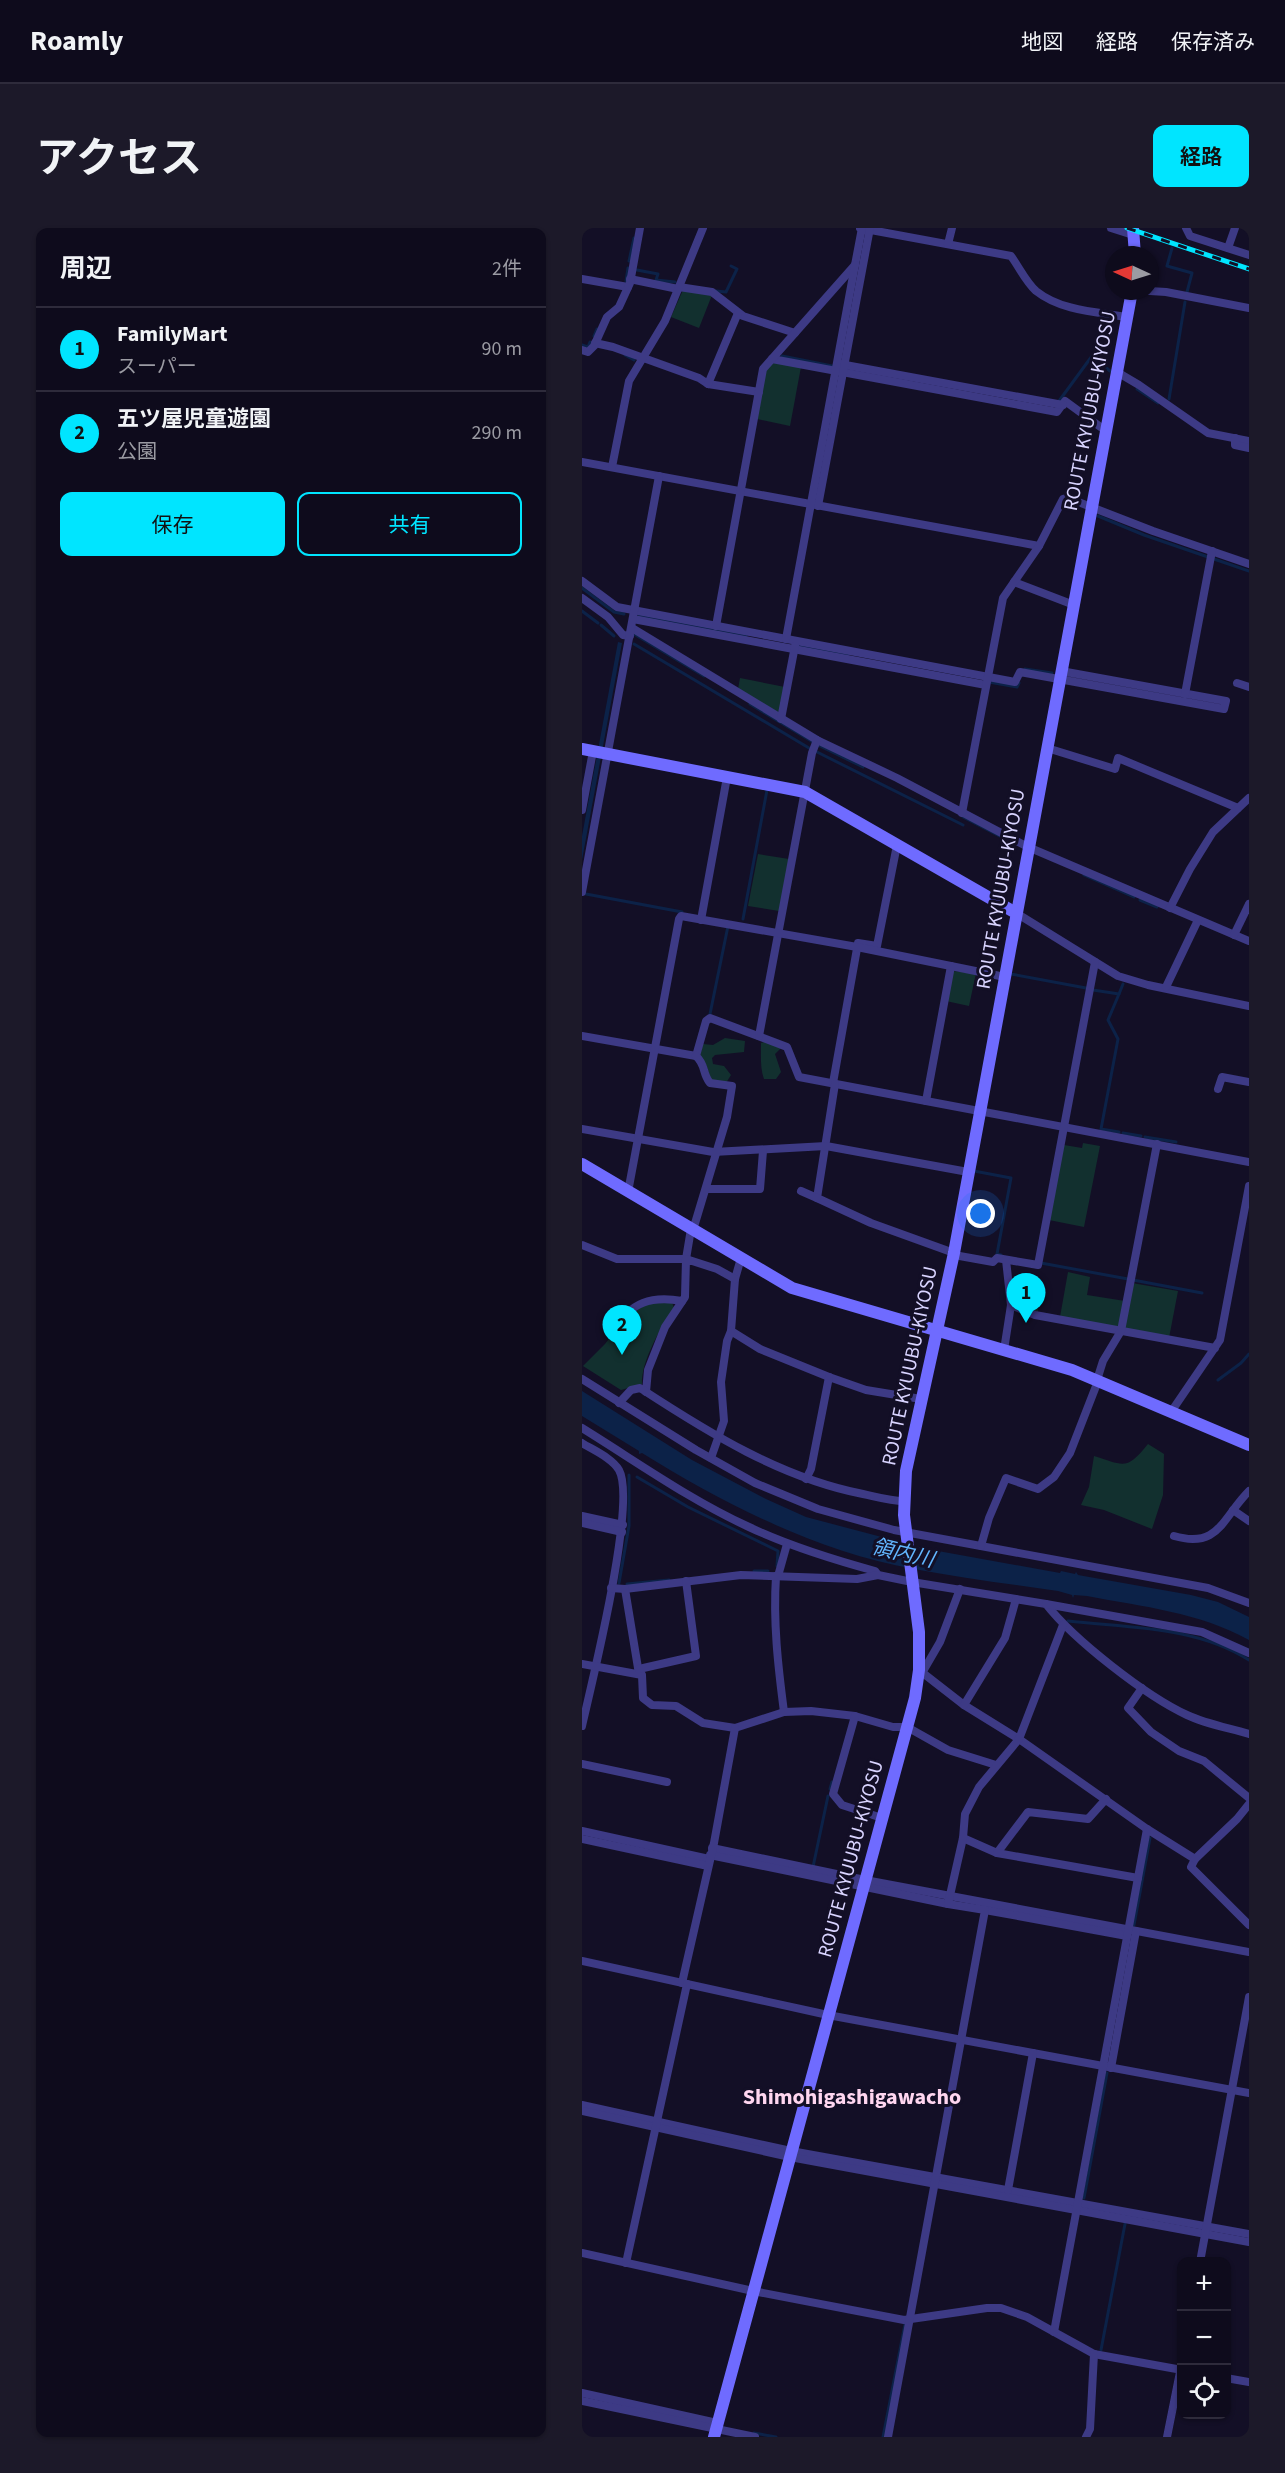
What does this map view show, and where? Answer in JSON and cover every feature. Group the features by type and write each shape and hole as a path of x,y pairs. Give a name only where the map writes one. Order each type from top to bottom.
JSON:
{"main road":[{"name":"ROUTE KYUUBU-KIYOSU","path":"715,2430 921,1672 919,1632 904,1501 909,1454 939,1330 954,1254 1130,300"},
{"path":"597,752 806,792 1017,913"},
{"path":"582,1164 792,1288 1072,1370 1249,1445"}],"street":[{"path":"582,350 588,352 595,343 607,317 619,307 629,283 640,228"},
{"path":"612,467 629,381 665,321 703,228"},
{"path":"865,228 1011,256 1036,291 1060,304 1127,317"},
{"path":"840,368 855,265 865,228"},
{"path":"786,639 814,506 865,228"},
{"path":"948,244 952,228"},
{"path":"1111,228 1133,232"},
{"path":"1186,228 1190,236 1249,255"},
{"path":"1228,248 1234,228"},
{"path":"716,626 763,369 855,265"},
{"path":"582,279 712,292 738,313 795,333"},
{"path":"1159,293 1249,308"},
{"path":"708,384 738,313"},
{"path":"595,343 613,347 699,378 708,384 759,392"},
{"path":"772,359 840,368 1057,412 1065,401 1106,431"},
{"path":"1117,372 1208,434 1249,441"},
{"path":"1235,438 1234,445 1249,448"},
{"path":"582,462 1039,546"},
{"path":"582,810 632,623 659,476"},
{"path":"962,813 1003,598 1039,546 1063,499 1068,498 1092,506 1249,564"},
{"path":"1185,694 1212,551"},
{"path":"582,581 617,607 632,623 817,740 897,778 1028,847 1249,941"},
{"path":"1014,582 1074,605"},
{"path":"582,598 608,617 623,635 632,623"},
{"path":"632,623 716,626 786,639 795,645"},
{"path":"632,623 795,645 987,681 1015,682 1020,672 1060,675 1226,702 1224,709 1060,675"},
{"path":"781,719 795,645"},
{"path":"1238,683 1249,687"},
{"path":"759,1036 812,753 817,740"},
{"path":"1047,747 1115,769 1118,758 1238,808"},
{"path":"582,892 597,752"},
{"path":"701,920 727,777"},
{"path":"1170,908 1213,832 1249,798"},
{"path":"817,1198 857,947 858,943 877,946 897,845"},
{"path":"1234,935 1249,904"},
{"path":"1017,913 1118,976 1249,1006"},
{"path":"628,1192 681,916 1005,976"},
{"path":"1166,987 1197,920"},
{"path":"801,1191 871,1223 954,1254 993,1262 997,1258 1038,1265 1095,962"},
{"path":"926,1101 951,966"},
{"path":"696,1056 706,1021 710,1018 787,1047 799,1077 1249,1162"},
{"path":"582,1036 696,1056 703,1061 705,1078 710,1083 732,1086 727,1117 692,1229 686,1259 685,1297 665,1327 648,1370 646,1392"},
{"path":"1218,1089 1222,1077 1249,1082"},
{"path":"582,1129 716,1152 826,1146 968,1172"},
{"path":"981,1546 989,1518 1006,1478 1038,1489 1059,1472 1070,1453 1103,1360 1121,1331 1157,1144"},
{"path":"706,1189 760,1189 763,1151"},
{"path":"1171,1412 1220,1340 1249,1186"},
{"path":"582,1245 617,1259 686,1259 717,1269 735,1280"},
{"path":"711,1458 724,1421 722,1370 731,1331 735,1280 741,1258"},
{"path":"1004,1350 1011,1305 1006,1260"},
{"path":"616,1330 620,1321 638,1303 665,1298 682,1301"},
{"path":"1011,1305 1035,1315 1215,1348"},
{"path":"731,1331 760,1349 829,1377 866,1390 921,1400"},
{"path":"806,1479 811,1468 829,1377"},
{"path":"582,1379 711,1458 781,1495 863,1523 907,1534 1208,1588 1249,1603"},
{"path":"619,1403 631,1390 640,1388 719,1437 806,1479 850,1492 904,1501"},
{"path":"582,1428 695,1498 747,1526 787,1544 875,1571 878,1575"},
{"path":"582,1443 614,1464 620,1471 623,1528 582,1726"},
{"path":"1174,1536 1186,1539 1207,1538 1214,1534 1249,1491"},
{"path":"1233,1510 1249,1521"},
{"path":"582,1516 623,1528"},
{"path":"582,1523 623,1528"},
{"path":"784,1712 776,1654 774,1611 777,1576 787,1544"},
{"path":"611,1588 625,1589 741,1575 857,1579 878,1575 1202,1632 1249,1653"},
{"path":"582,1664 639,1672 696,1656 686,1581"},
{"path":"960,1588 940,1642 921,1672 964,1705 1019,1738 1147,1829 1194,1859"},
{"path":"625,1589 639,1672 642,1675 643,1698 652,1705 676,1706 703,1723 735,1728 784,1712 811,1711 855,1716 893,1727 907,1727 948,1750 996,1765"},
{"path":"964,1705 1005,1638 1016,1599"},
{"path":"1046,1604 1063,1625 1142,1688 1187,1715 1249,1734"},
{"path":"949,1900 963,1838 965,1814 979,1787 1019,1738 1063,1625"},
{"path":"1142,1688 1128,1708 1151,1732 1179,1751 1204,1761 1249,1798"},
{"path":"855,1716 833,1794 842,1804 882,1818"},
{"path":"626,2263 714,1843 735,1728"},
{"path":"582,1764 667,1782"},
{"path":"997,1853 1028,1812 1088,1819 1106,1799"},
{"path":"1249,1804 1237,1819 1194,1859 1191,1867 1249,1925"},
{"path":"1054,2332 1077,2207 1107,2067 1147,1829"},
{"path":"582,1831 710,1857 1249,1952"},
{"path":"963,1838 997,1853 1138,1878"},
{"path":"582,1839 710,1857"},
{"path":"949,1900 985,1910 1131,1932"},
{"path":"888,2437 985,1910"},
{"path":"582,1961 828,2015 1249,2092"},
{"path":"1201,2257 1249,1997"},
{"path":"1008,2190 1033,2053"},
{"path":"582,2105 790,2154 1206,2230 1249,2234"},
{"path":"582,2111 656,2124"},
{"path":"935,2181 1008,2190 1077,2207"},
{"path":"1206,2230 1249,2242"},
{"path":"582,2253 753,2291 904,2320 1001,2308 1027,2317 1094,2354 1177,2366"},
{"path":"1086,2437 1090,2429 1094,2354"},
{"path":"1231,2379 1249,2382"},
{"path":"1167,2437 1177,2387"},
{"path":"582,2393 715,2430"},
{"path":"582,2401 755,2437"}],"green space":[{"path":"683,290 712,295 699,328 671,317"},
{"path":"773,362 801,367 790,426 757,419 766,370"},
{"path":"740,678 785,687 780,714 738,689"},
{"path":"758,854 789,859 779,911 748,906"},
{"path":"951,971 976,973 969,1006 946,1001"},
{"path":"725,1038 745,1041 744,1052 715,1055 712,1058 713,1064 724,1066 731,1075 726,1083 712,1082 706,1064 700,1056 703,1044 713,1045"},
{"path":"761,1043 782,1047 775,1054 781,1072 776,1079 764,1079"},
{"path":"1083,1143 1100,1146 1084,1227 1049,1220 1064,1145 1082,1148"},
{"path":"1068,1272 1090,1277 1087,1295 1125,1301 1118,1327 1060,1317"},
{"path":"1132,1283 1178,1291 1169,1338 1124,1330"},
{"path":"1010,1286 1039,1294 1038,1313 1012,1303"},
{"path":"672,1302 674,1308 648,1355 642,1384 621,1390 583,1366 605,1344 622,1322 645,1304"},
{"path":"1148,1444 1164,1454 1163,1495 1152,1529 1104,1510 1081,1505 1089,1487 1094,1456 1125,1464 1135,1458"}],"water":[{"path":"618,642 622,643 582,860 582,836"},
{"name":"領内川","path":"582,1391 692,1460 806,1517 927,1549 1060,1573 1061,1571 1075,1574 1076,1572 1078,1575 1218,1602 1249,1617 1249,1640 1210,1623 1170,1612 1087,1596 1074,1595 1073,1598 1072,1595 1058,1591 914,1569 842,1551 807,1538 739,1508 642,1453 639,1454 639,1451 582,1416"}],"waterway":[{"path":"629,261 634,238"},
{"path":"1172,248 1167,266 1192,273 1187,292"},
{"path":"716,291 726,292 737,269 731,266"},
{"path":"626,281 628,268"},
{"path":"637,270 658,274 656,280 675,282"},
{"path":"1169,399 1185,302"},
{"path":"594,336 597,329"},
{"path":"582,345 588,347 590,342"},
{"path":"625,355 634,360"},
{"path":"782,356 832,366"},
{"path":"1059,401 1092,356 1110,371"},
{"path":"1137,389 1158,403"},
{"path":"1098,516 1208,557"},
{"path":"1214,559 1249,571"},
{"path":"582,588 614,612 624,614"},
{"path":"582,611 598,623"},
{"path":"639,616 746,636"},
{"path":"601,625 614,636"},
{"path":"634,634 704,676"},
{"path":"634,644 809,748"},
{"path":"797,645 848,655"},
{"path":"1025,669 1052,673"},
{"path":"989,682 1017,687 1019,683"},
{"path":"750,704 813,742"},
{"path":"818,745 863,767"},
{"path":"817,752 963,825"},
{"path":"743,919 767,790"},
{"path":"963,817 1013,843"},
{"path":"1084,875 1134,897"},
{"path":"586,894 682,912"},
{"path":"1140,900 1157,907"},
{"path":"710,1014 728,926"},
{"path":"1011,974 1086,988"},
{"path":"1119,994 1123,984"},
{"path":"1093,990 1119,994 1108,1020 1118,1039 1101,1129 1119,1132"},
{"path":"1123,1133 1141,1136"},
{"path":"1145,1137 1176,1142"},
{"path":"974,1171 1011,1178 997,1254 1001,1255"},
{"path":"1041,1263 1128,1279"},
{"path":"1133,1280 1202,1293"},
{"path":"1218,1380 1249,1354"},
{"path":"619,1583 629,1526 629,1475"},
{"path":"637,1477 688,1507 778,1551 777,1566"},
{"path":"754,1571 768,1571"},
{"path":"627,1584 669,1580"},
{"path":"1068,1621 1162,1630 1207,1641 1249,1660"},
{"path":"830,1789 832,1782"},
{"path":"813,1867 828,1796"},
{"path":"1134,1925 1150,1838"},
{"path":"1084,2198 1107,2073"},
{"path":"1101,2350 1125,2224"},
{"path":"883,2437 905,2324"},
{"path":"754,2433 776,2437"}],"railway":[{"path":"1127,228 1249,269"}],"place":[{"name":"FamilyMart","path":"1026,1323"},
{"name":"五ツ屋児童遊園","path":"622,1355"}],"district":[{"name":"Shimohigashigawacho","path":"852,2097"}]}
